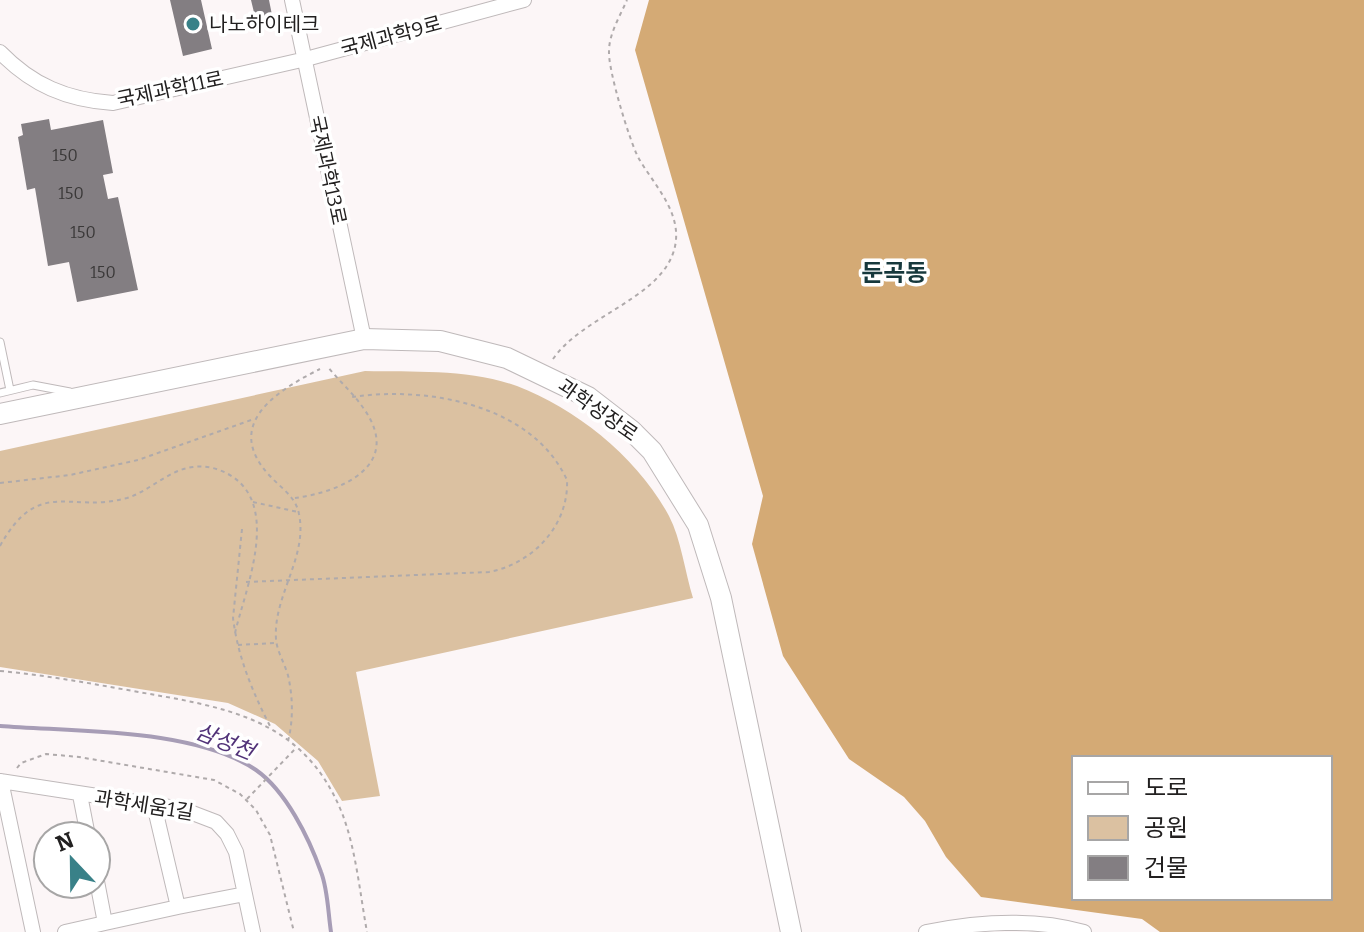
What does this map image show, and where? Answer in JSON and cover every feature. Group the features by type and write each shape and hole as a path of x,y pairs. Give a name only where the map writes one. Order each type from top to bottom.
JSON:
{"street":[{"name":"국제과학13로","path":"292,0 364,339"},
{"name":"국제과학9로","path":"306,59 524,0"},
{"name":"국제과학11로","path":"0,52 33,80 60,95 82,101 113,103 306,59"},
{"name":"과학성장로","path":"0,414 364,339 440,341 507,358 588,397 632,431 667,470 698,525 721,598 791,932"},
{"name":"과학세움1길","path":"33,932 0,781 199,813 216,822 227,834 236,852 253,932"},
{"path":"80,795 85,820"},
{"path":"154,805 178,907"},
{"path":"65,932 245,894"},
{"path":"101,900 105,923"},
{"path":"926,932 954,927 1021,924 1065,927 1084,932"}],"lane":[{"path":"0,342 10,390"},
{"path":"0,393 33,385 88,396"}],"path":[{"path":"544,374 560,350 652,281 673,255 674,224 664,192 638,156 609,65 611,36 627,0"},
{"path":"292,498 336,489 362,475 374,452 374,432 365,410 328,367"},
{"path":"0,483 70,475 138,460 254,419 287,386 320,369"},
{"path":"246,582 507,569 536,550 561,513 568,490 564,473 545,447 509,420 430,395 352,397"},
{"path":"254,419 251,448 262,467 292,498 299,512 298,549 277,642 289,680 292,725 288,741"},
{"path":"0,546 21,518 54,499 112,502 137,495 183,468 209,466 226,473 247,490 257,532 235,633"},
{"path":"252,502 299,512"},
{"path":"242,529 233,618 235,633 249,682 271,729"},
{"path":"238,645 277,642"},
{"path":"0,671 40,675 215,706 247,715 288,741 325,783 341,812 367,932"},
{"path":"246,800 296,748"}],"green space":[{"path":"365,371 442,372 499,381 539,396 583,422 623,455 656,495 677,535 693,598 356,672 380,796 342,801 318,761 275,724 228,703 0,667 0,451"}],"shaded area":[{"path":"649,0 1364,0 1364,932 1160,932 1142,919 981,897 946,857 925,821 904,797 849,759 783,656 752,544 763,496 635,50"}],"building":[{"path":"170,0 201,0 212,49 183,56"},
{"path":"251,0 269,0 274,25 258,29"},
{"path":"49,119 51,130 103,120 113,173 103,175 108,199 118,197 138,290 77,302 69,262 48,266 35,188 27,190 18,137 23,135 21,124"}],"waterway":[{"name":"삼성천","path":"0,726 98,731 168,739 230,756 256,770 287,803 310,845 325,886 331,932"}],"place":[{"name":"나노하이테크","path":"193,24"}],"district":[{"name":"둔곡동","path":"894,273"}]}
